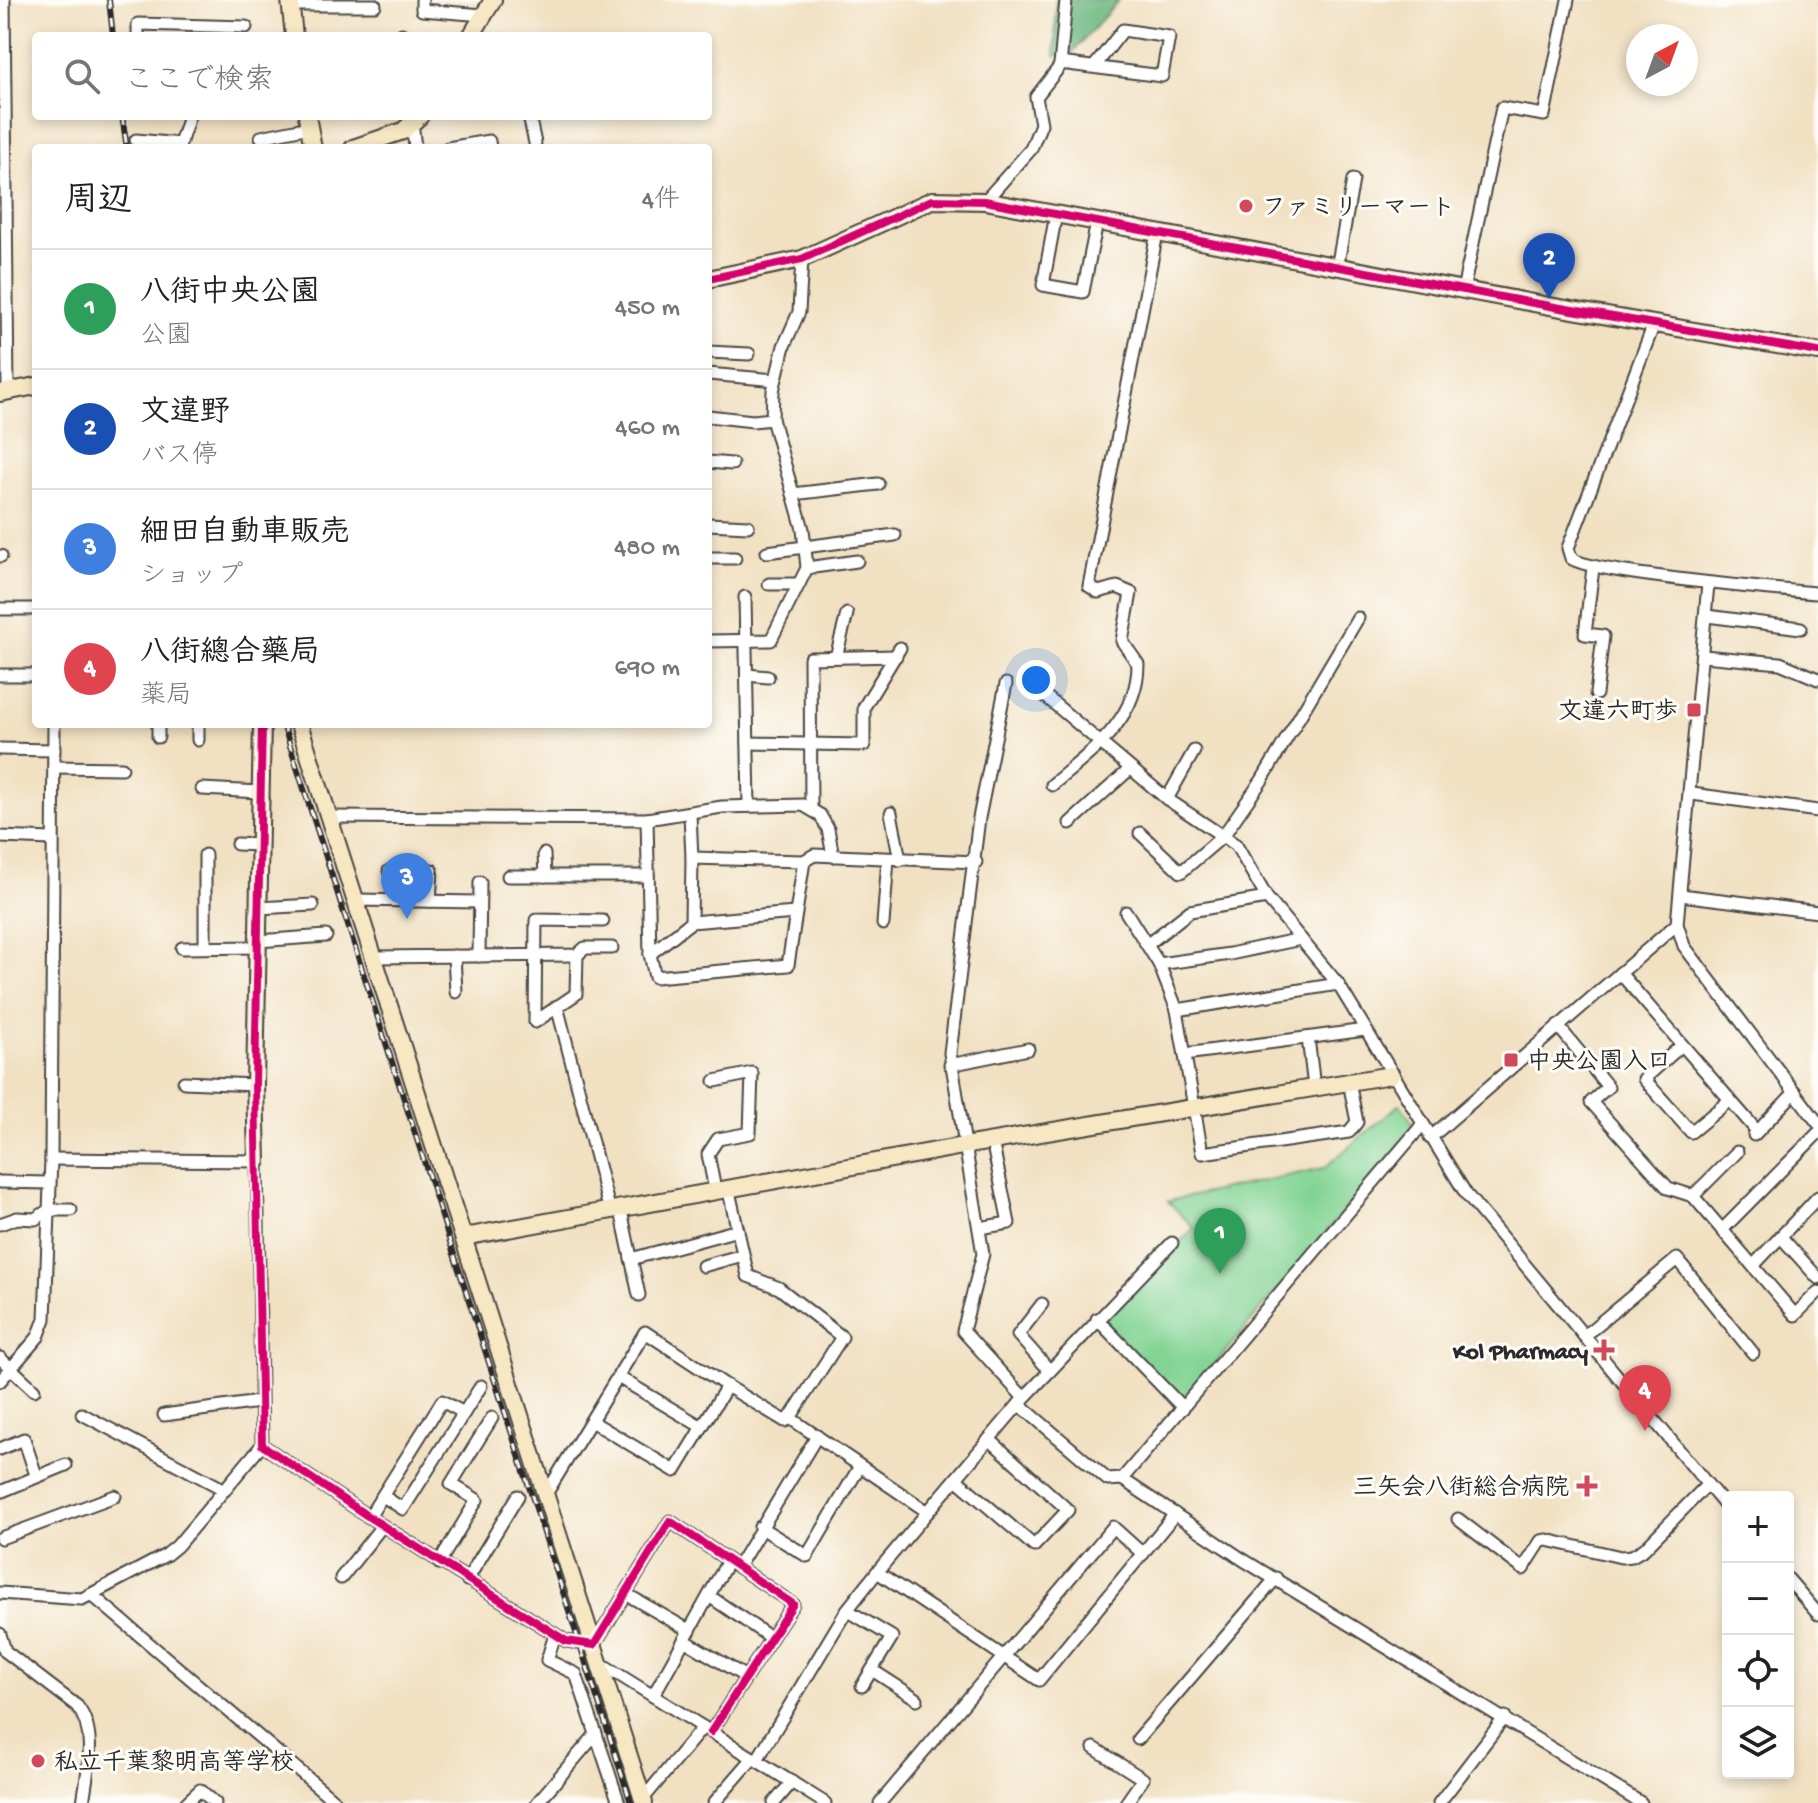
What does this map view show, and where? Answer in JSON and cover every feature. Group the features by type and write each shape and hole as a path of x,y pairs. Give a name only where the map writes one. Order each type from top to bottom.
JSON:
{"street":[{"path":"4,0 4,392 32,387"},
{"path":"422,0 422,10 483,15"},
{"path":"473,32 493,0"},
{"path":"985,201 1031,149 1041,124 1036,97 1060,63 1066,0"},
{"path":"1463,290 1502,108 1544,115 1568,0"},
{"path":"294,32 290,2 375,5"},
{"path":"138,32 138,24 239,30"},
{"path":"1060,63 1162,76 1169,37 1123,30 1094,67"},
{"path":"136,140 180,144 188,120"},
{"path":"362,144 413,120"},
{"path":"415,120 415,144"},
{"path":"530,120 535,143"},
{"path":"261,137 308,121 312,144"},
{"path":"471,144 489,141 489,144"},
{"path":"1337,268 1353,180"},
{"path":"712,278 802,259 932,200 985,201 1337,268 1818,352"},
{"path":"1056,214 1043,285 1083,292 1097,222"},
{"path":"1052,785 1099,744 1134,698 1138,671 1136,659 1128,653 1122,641 1131,593 1117,587 1098,592 1089,586 1157,233"},
{"path":"712,641 771,640 807,568 793,494 772,419 775,380 784,346 799,312 802,259"},
{"path":"1654,324 1568,548 1577,564 1689,578 1708,584 1815,593"},
{"path":"712,352 749,354"},
{"path":"712,374 775,380"},
{"path":"712,416 753,421 772,419"},
{"path":"712,462 732,464"},
{"path":"793,494 878,484"},
{"path":"712,524 748,526"},
{"path":"767,552 895,535"},
{"path":"712,558 735,558"},
{"path":"807,568 857,561"},
{"path":"1593,568 1585,634 1603,636 1596,694"},
{"path":"769,584 799,584"},
{"path":"1708,584 1692,794 1677,924 1684,946 1818,1123"},
{"path":"745,597 749,806"},
{"path":"0,609 32,609"},
{"path":"836,657 847,614"},
{"path":"1707,616 1801,628"},
{"path":"1140,833 1181,872 1223,836 1262,780 1358,618"},
{"path":"748,743 810,745 864,745 864,707 898,652 810,658 810,745 811,806 828,829 833,856"},
{"path":"1703,656 1780,663 1818,679"},
{"path":"0,675 32,675"},
{"path":"747,675 768,677"},
{"path":"1006,684 979,818 950,1065 983,1254 963,1331 1022,1401 1108,1480 1122,1479 1276,1578 1641,1803"},
{"path":"1044,695 1167,799 1223,836 1245,855 1267,898 1338,984 1466,1194 1722,1502"},
{"path":"0,1381 38,1337 45,1319 51,1159 54,728"},
{"path":"158,728 158,737"},
{"path":"198,728 198,740"},
{"path":"0,1593 82,1599 92,1595 177,1546 262,1445 255,1085 262,728"},
{"path":"300,728 643,1801"},
{"path":"0,749 54,750"},
{"path":"1167,799 1194,751"},
{"path":"54,767 122,768"},
{"path":"1070,823 1130,769"},
{"path":"202,789 260,792"},
{"path":"1692,794 1818,811"},
{"path":"330,817 647,819 749,806 811,806"},
{"path":"883,924 894,859 891,813"},
{"path":"690,814 691,922"},
{"path":"647,819 650,954 655,977 788,965 804,861"},
{"path":"0,837 52,839"},
{"path":"237,844 259,845"},
{"path":"544,854 545,876"},
{"path":"205,855 205,947"},
{"path":"692,858 804,861 814,855 976,862"},
{"path":"389,871 432,870 430,901"},
{"path":"508,876 648,876"},
{"path":"479,956 480,882"},
{"path":"1681,895 1818,912"},
{"path":"1148,944 1190,911 1267,898"},
{"path":"356,900 479,902"},
{"path":"258,908 313,905"},
{"path":"1126,912 1159,964 1177,1010 1202,1153 1349,1132 1357,1122 1349,1082"},
{"path":"650,954 691,922 795,913"},
{"path":"577,955 576,994 535,1022 536,920 603,921"},
{"path":"1430,1138 1677,924"},
{"path":"182,948 326,936"},
{"path":"1159,964 1230,954 1301,939"},
{"path":"374,957 577,955 585,948 612,948"},
{"path":"454,956 456,992"},
{"path":"1620,973 1755,1133 1795,1092"},
{"path":"1177,1010 1338,984"},
{"path":"557,1006 639,1295"},
{"path":"1558,1026 1608,1087 1591,1102 1668,1188 1693,1196 1795,1315 1818,1292"},
{"path":"1185,1054 1365,1030"},
{"path":"1308,1038 1314,1087"},
{"path":"1682,1045 1644,1079 1691,1132 1730,1100"},
{"path":"950,1065 1028,1049"},
{"path":"546,1494 645,1332 785,1421 790,1418 842,1337 779,1288 748,1276 738,1230 708,1154 718,1139 750,1133 752,1073 715,1081"},
{"path":"464,1237 721,1188 1391,1075"},
{"path":"184,1082 255,1085"},
{"path":"1122,1479 1422,1125"},
{"path":"1722,1230 1818,1133"},
{"path":"979,1228 1009,1223 992,1141"},
{"path":"1693,1196 1737,1152"},
{"path":"51,1159 257,1161"},
{"path":"0,1182 49,1183"},
{"path":"1753,1266 1818,1197"},
{"path":"0,1224 17,1218 35,1219 49,1210 71,1210"},
{"path":"631,1259 738,1230"},
{"path":"1781,1237 1818,1278"},
{"path":"714,1803 755,1759 847,1610 877,1572 1022,1401 1172,1243"},
{"path":"703,1266 743,1255"},
{"path":"1584,1336 1677,1259 1753,1353"},
{"path":"1042,1304 1018,1335 1050,1371"},
{"path":"1097,1319 1183,1408"},
{"path":"0,1358 34,1390"},
{"path":"618,1377 702,1427"},
{"path":"383,1496 403,1509 481,1386"},
{"path":"591,1421 675,1471 727,1386"},
{"path":"369,1517 442,1401 464,1413"},
{"path":"164,1415 259,1402"},
{"path":"82,1414 225,1490"},
{"path":"439,1563 477,1500 451,1484 492,1418"},
{"path":"790,1418 928,1512"},
{"path":"653,1696 709,1596 760,1527 817,1436"},
{"path":"0,1449 24,1439 36,1475"},
{"path":"956,1479 1034,1546 1068,1510 989,1439"},
{"path":"262,1445 439,1563 555,1635 566,1641 594,1645"},
{"path":"0,1492 66,1465"},
{"path":"760,1527 807,1556 860,1466"},
{"path":"1458,1519 1523,1569 1541,1541 1547,1540 1621,1557 1632,1556 1644,1549 1707,1485"},
{"path":"0,1551 0,1536 115,1496"},
{"path":"467,1580 518,1496"},
{"path":"877,1572 1039,1680 1175,1514"},
{"path":"594,1645 670,1521 793,1604 707,1730 643,1801"},
{"path":"341,1578 382,1526"},
{"path":"880,1803 1113,1527 1143,1554"},
{"path":"1138,1739 1276,1578"},
{"path":"1794,1586 1818,1614"},
{"path":"626,1594 746,1677"},
{"path":"92,1595 337,1803"},
{"path":"709,1596 771,1638"},
{"path":"847,1610 892,1637 862,1686"},
{"path":"0,1634 5,1651 85,1716 89,1759 83,1803"},
{"path":"555,1635 547,1660 576,1674 619,1803"},
{"path":"600,1663 825,1803"},
{"path":"872,1670 917,1699"},
{"path":"1439,1803 1505,1717"},
{"path":"537,1803 596,1734"},
{"path":"1094,1748 1143,1779 1126,1803"},
{"path":"774,1803 792,1782"},
{"path":"186,1803 200,1790 215,1803"}],"green space":[{"path":"1056,0 1119,0 1073,52 1055,56"},
{"path":"1400,1104 1415,1127 1182,1403 1103,1321 1194,1228 1168,1201 1324,1168"}],"railway":[{"path":"109,0 113,32"},
{"path":"123,120 126,144"},
{"path":"284,728 631,1803"}],"cycle path":[{"path":"712,278 802,259 932,200 985,201 1555,307 1818,352"},
{"path":"262,728 255,1085 262,1445 369,1517 566,1641 594,1645 670,1521 793,1604 711,1732"}],"place":[{"name":"ファミリーマート","path":"1246,206"},
{"name":"文違野","path":"1549,299"},
{"name":"文違六町歩","path":"1694,710"},
{"name":"細田自動車販売","path":"407,919"},
{"name":"中央公園入口","path":"1511,1060"},
{"name":"八街中央公園","path":"1220,1274"},
{"name":"Kol Pharmacy","path":"1604,1350"},
{"name":"八街總合藥局","path":"1645,1431"},
{"name":"三矢会八街総合病院","path":"1587,1486"},
{"name":"私立千葉黎明高等学校","path":"38,1761"}]}
